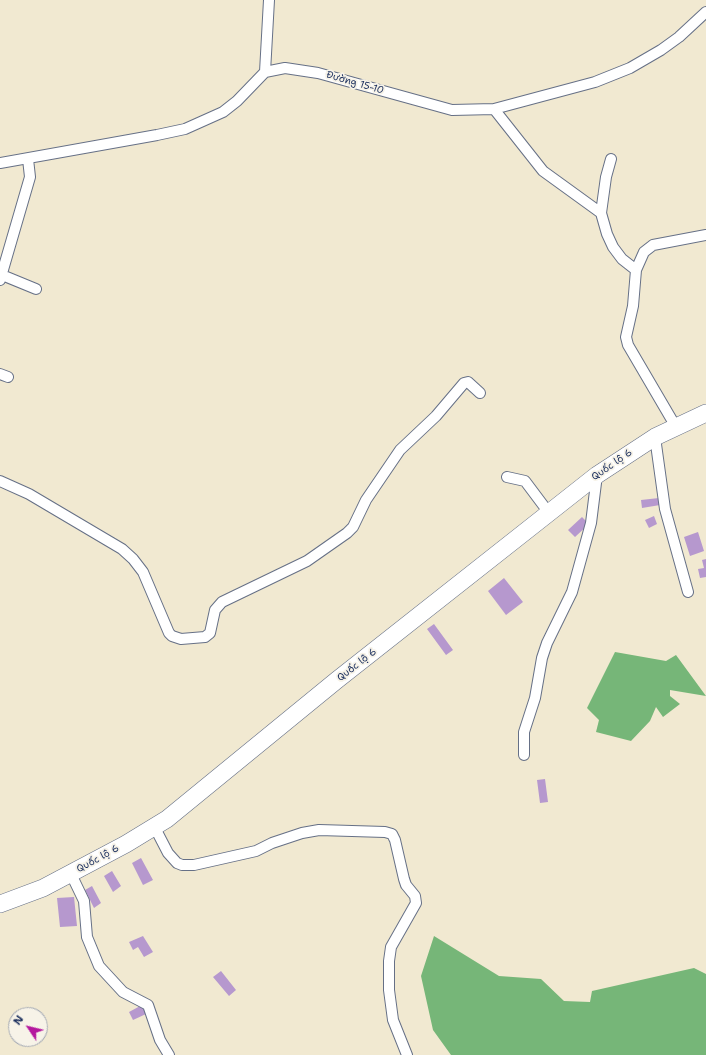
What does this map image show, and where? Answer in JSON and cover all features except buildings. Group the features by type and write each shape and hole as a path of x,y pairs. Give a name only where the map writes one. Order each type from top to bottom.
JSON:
{"highway":[{"name":"Quốc lộ 6","path":"0,904 43,888 71,874 167,819 337,680 597,475 656,437 706,413"}],"street":[{"path":"0,163 157,136 196,125 215,117 230,107 265,72 269,0"},
{"name":"Đường 15-10","path":"265,72 284,68 300,69 452,110 494,109 595,82 630,68 673,42 706,12"},
{"path":"494,109 543,171 601,213"},
{"path":"28,158 30,177 1,278 36,289"},
{"path":"611,159 606,177 601,213 607,234 613,247 622,259 636,270"},
{"path":"676,427 626,341 633,306 636,270 644,252 653,245 706,235"},
{"path":"0,481 29,494 122,550 133,559 143,572 169,633 172,636 181,639 205,637 210,633 216,610 222,602 306,561 347,533 353,527 366,500 400,450 436,416 464,383 468,382 480,393"},
{"path":"656,437 665,508 688,592"},
{"path":"524,755 524,732 535,698 542,658 547,643 572,592 581,554 591,523 597,475"},
{"path":"507,477 525,481 549,513"},
{"path":"154,826 168,853 182,865 194,865 256,851 272,843 319,830 385,832 392,834 395,840 406,885 415,896 416,903 391,947 390,961 389,990 393,1020 407,1055"},
{"path":"71,874 84,901 87,937 100,966 123,992 148,1005 160,1040 169,1055"}],"green space":[{"path":"615,652 666,661 676,655 706,696 670,690 670,696 680,704 663,717 656,707 650,721 631,741 596,732 599,720 587,708"},
{"path":"434,936 499,976 541,979 564,1001 590,1002 592,991 694,968 706,974 706,1055 451,1055 433,1030 421,976"}]}
